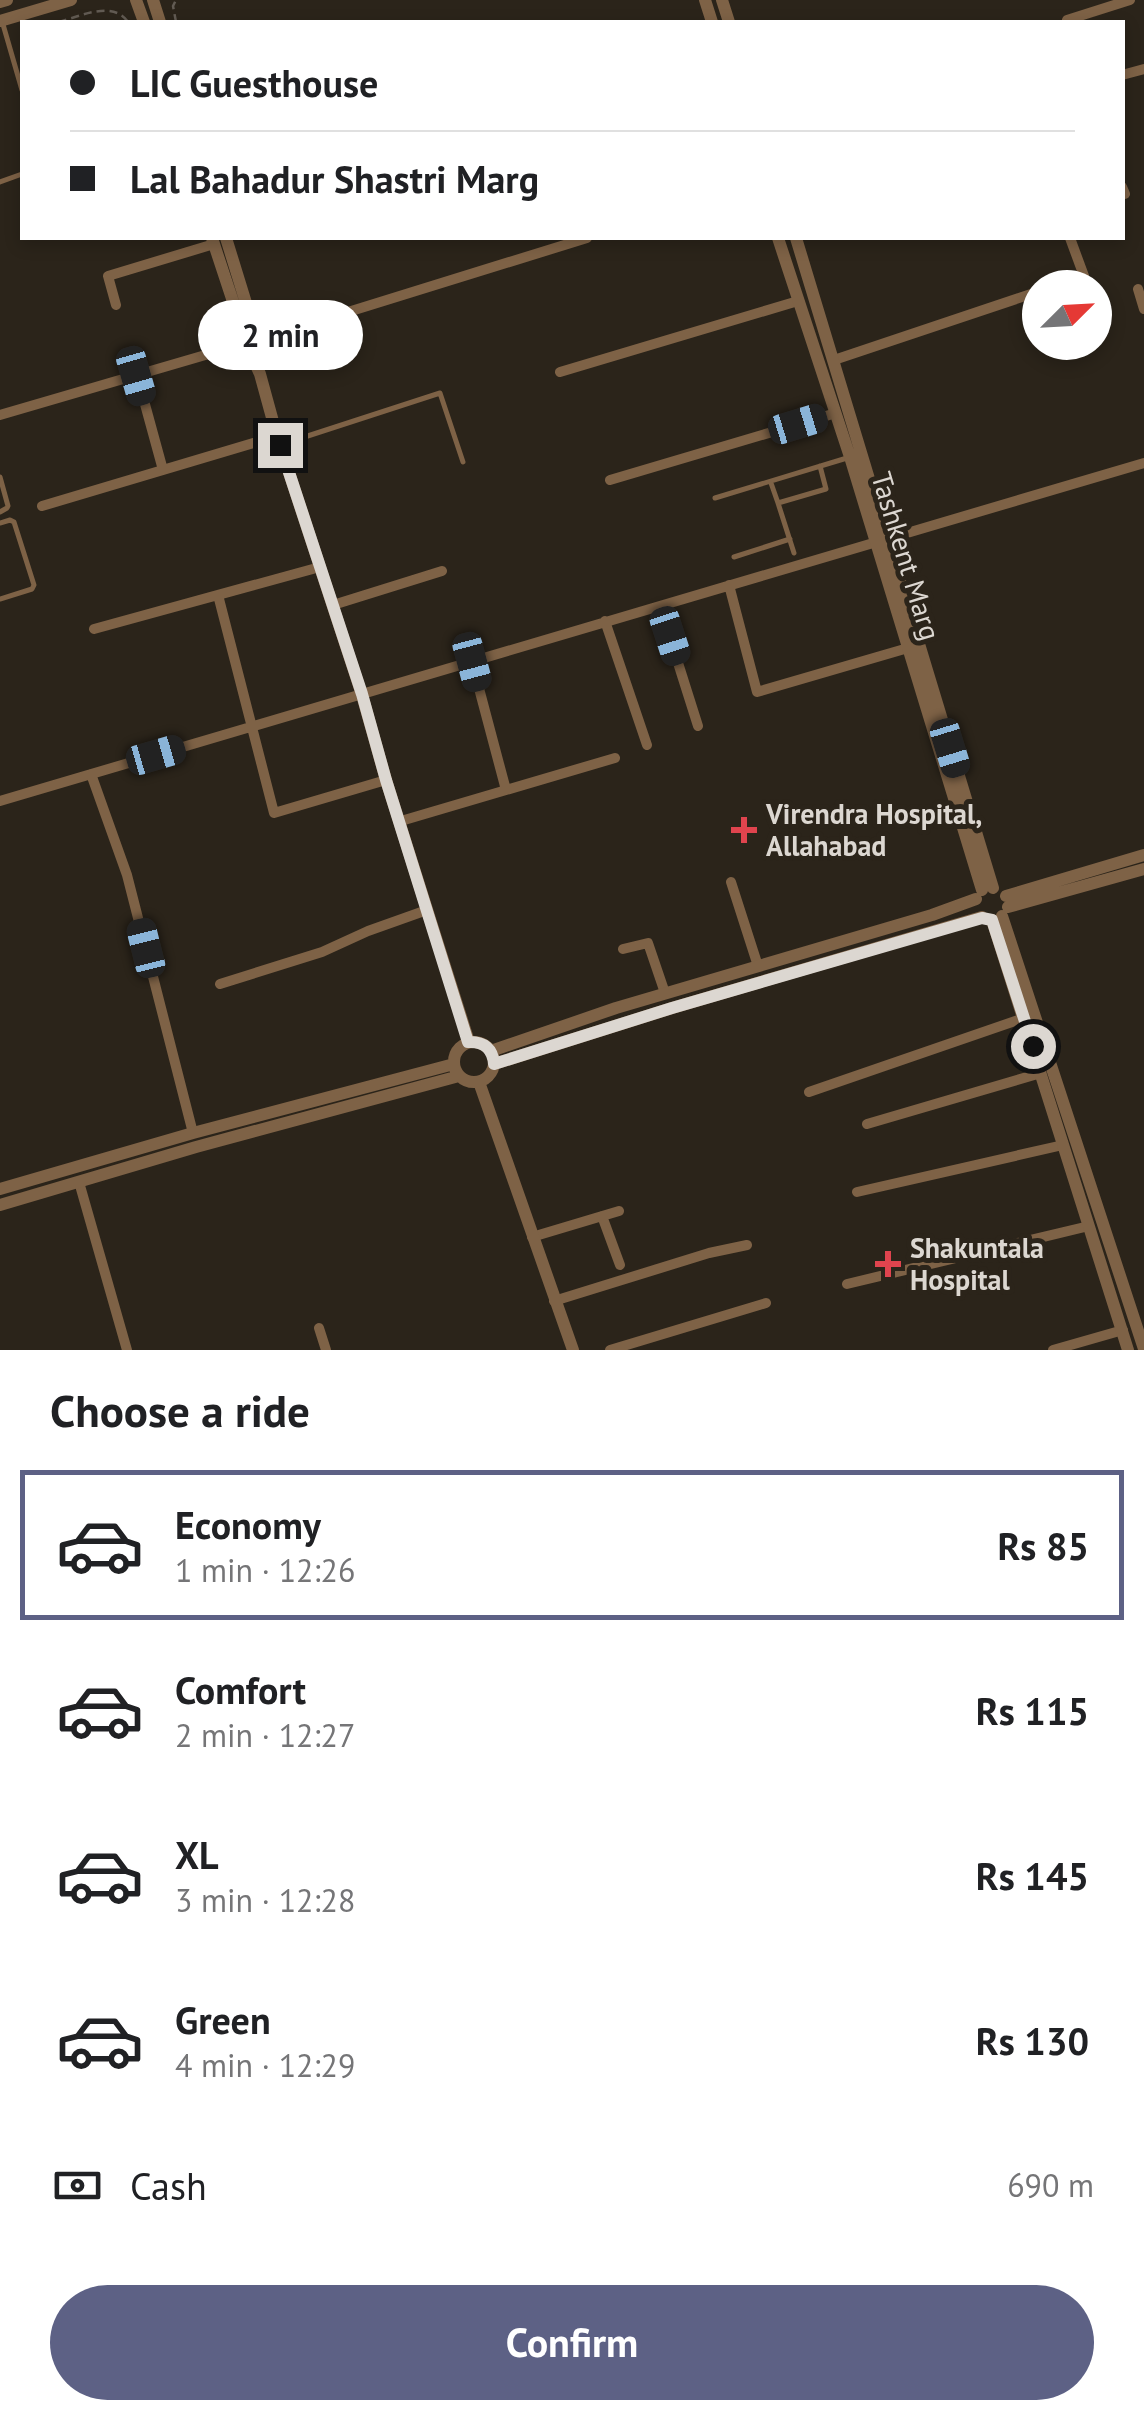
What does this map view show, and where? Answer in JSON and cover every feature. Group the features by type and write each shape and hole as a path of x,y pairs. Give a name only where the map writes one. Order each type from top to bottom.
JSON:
{"street":[{"path":"1,20 70,0"},
{"path":"1067,20 1130,0"},
{"path":"116,306 108,276 217,240 468,1042"},
{"path":"0,415 582,240"},
{"name":"Tashkent Marg","path":"779,240 881,540 984,892"},
{"name":"Tashkent Marg","path":"797,240 834,360 908,648 984,892"},
{"path":"1071,240 1082,270"},
{"path":"1138,289 1144,309"},
{"path":"834,360 1022,297"},
{"path":"560,372 798,300"},
{"path":"136,376 162,470"},
{"path":"610,480 836,413"},
{"path":"42,506 279,440"},
{"path":"0,801 1144,463"},
{"path":"94,629 320,567"},
{"path":"333,605 442,572"},
{"path":"729,586 758,692 908,648"},
{"path":"218,596 274,813 386,780"},
{"path":"660,606 698,726"},
{"path":"605,622 647,745"},
{"path":"472,662 506,790"},
{"path":"400,822 614,758"},
{"path":"91,774 127,875 193,1132"},
{"path":"984,892 976,909 998,911 1144,855"},
{"path":"493,1058 1144,869"},
{"path":"731,882 758,966"},
{"path":"493,1058 665,993 932,915 984,892 1002,892 998,911 1024,1018 1128,1350"},
{"path":"220,984 322,952 427,910"},
{"path":"998,911 1144,1349"},
{"path":"623,949 648,942 665,993"},
{"path":"809,1092 1024,1018"},
{"path":"468,1042 481,1043 493,1058 490,1076 479,1082 472,1082 456,1070 457,1050 468,1042"},
{"path":"0,1189 193,1132 456,1070"},
{"path":"0,1205 456,1070"},
{"path":"867,1124 1041,1073"},
{"path":"479,1082 572,1350"},
{"path":"857,1192 1063,1146"},
{"path":"79,1182 127,1350"},
{"path":"532,1237 619,1211"},
{"path":"602,1216 620,1265"},
{"path":"848,1284 1089,1226"},
{"path":"554,1301 747,1245"},
{"path":"610,1350 766,1302"},
{"path":"318,1328 326,1350"},
{"path":"1054,1350 1123,1330"}],"lane":[{"path":"1,20 20,83"},
{"path":"279,440 440,393 463,462"},
{"path":"715,498 850,457"},
{"path":"778,504 826,488 820,466"},
{"path":"0,477 8,506 0,512"},
{"path":"771,481 794,553"},
{"path":"0,523 14,522 34,585 0,599"},
{"path":"734,557 790,539"}],"path":[{"path":"66,20 104,9 122,14 126,20"}],"place":[{"name":"Virendra Hospital, Allahabad","path":"744,830"},
{"name":"Shakuntala Hospital","path":"888,1264"}],"route":[{"path":"280,445 362,694 468,1042 487,1046 494,1064 982,918 992,920 1033,1046"}]}
